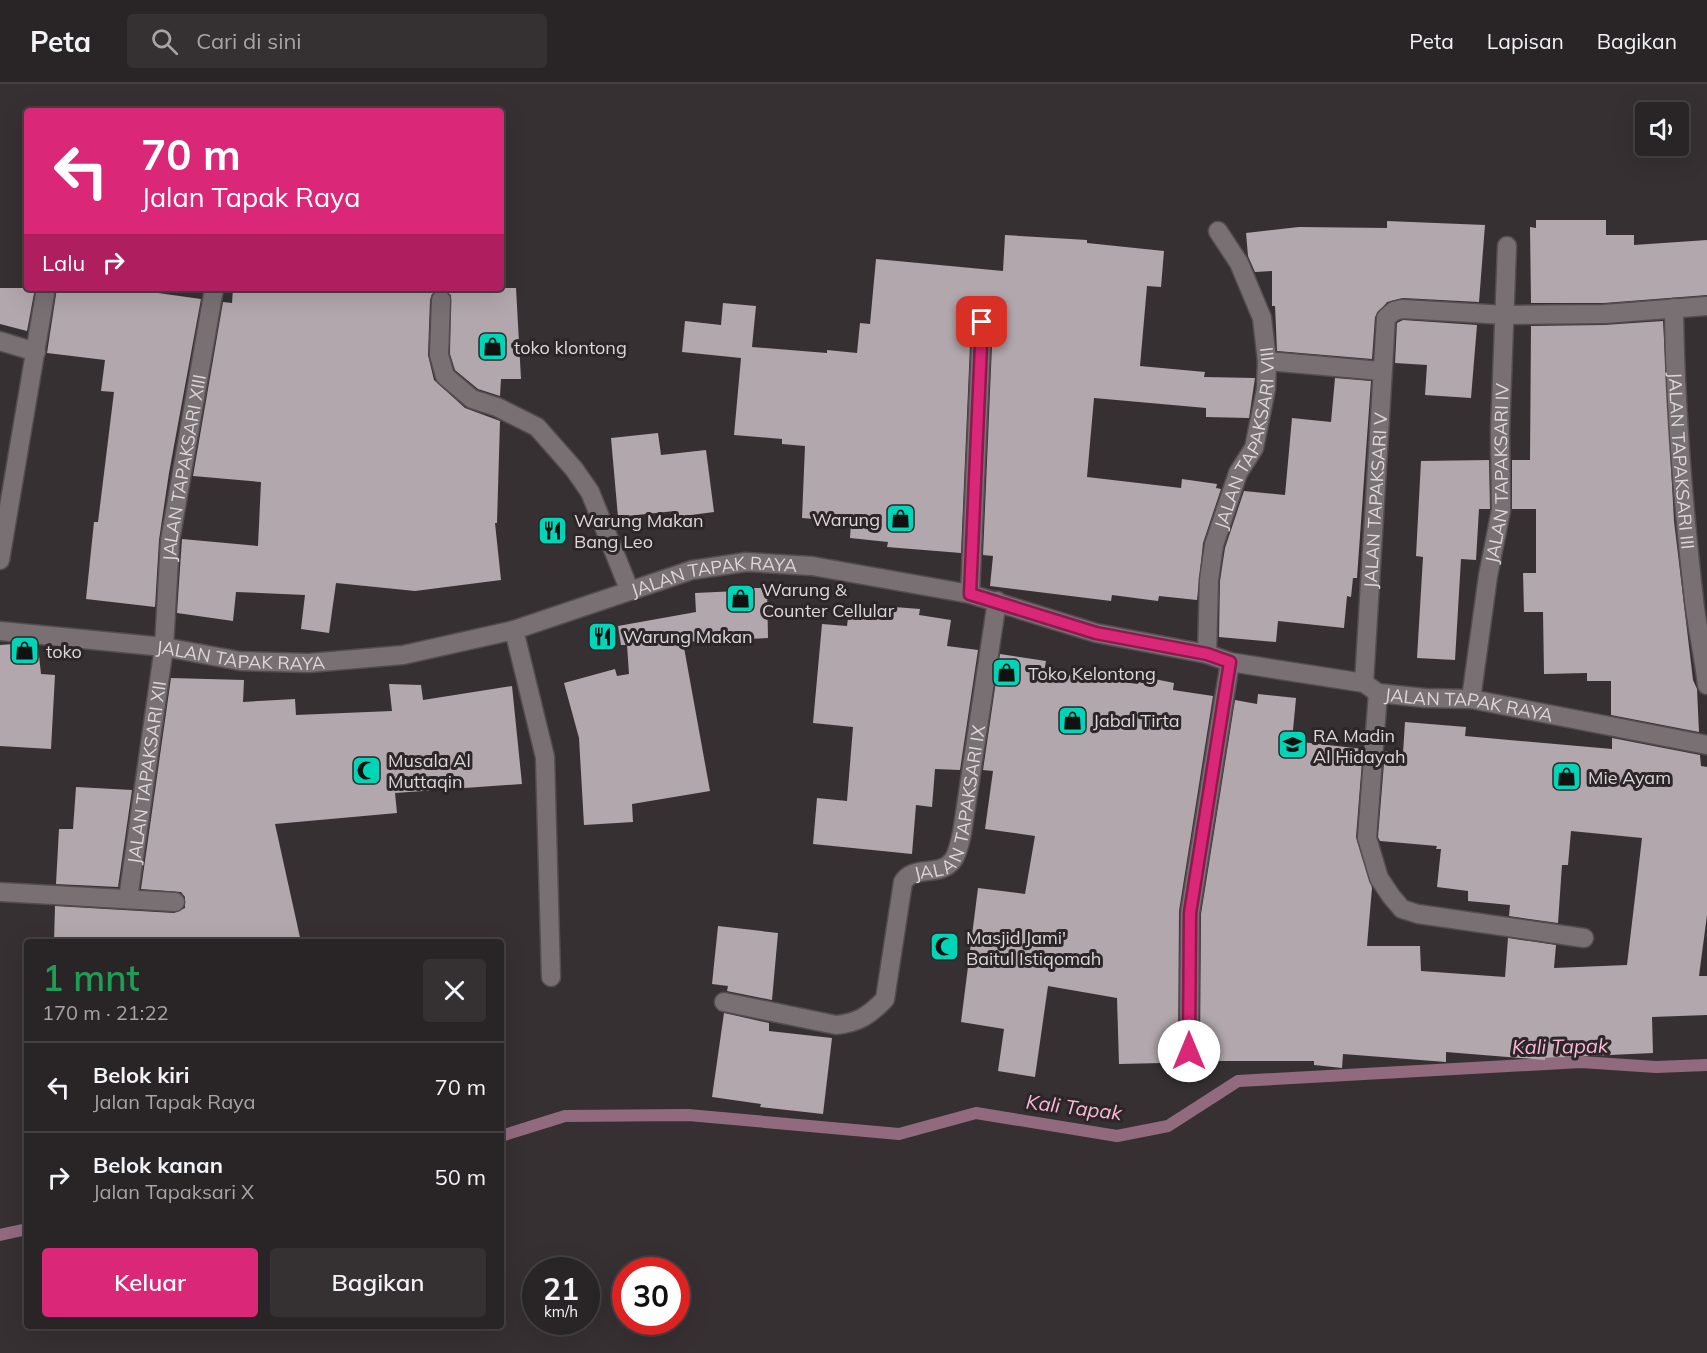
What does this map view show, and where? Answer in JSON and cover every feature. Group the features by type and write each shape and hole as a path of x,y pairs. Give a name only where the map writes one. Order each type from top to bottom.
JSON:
{"street":[{"name":"JALAN TAPAKSARI VIII","path":"1207,654 1209,580 1214,545 1238,473 1254,448 1266,389 1267,361 1262,318 1239,262 1218,231"},
{"name":"JALAN TAPAKSARI IV","path":"1471,699 1488,576 1501,510 1500,432 1508,246"},
{"path":"0,560 46,291"},
{"name":"JALAN TAPAKSARI XIII","path":"164,647 170,541 214,291"},
{"path":"441,300 439,354 445,376 472,399 497,407 537,427 574,469 590,492 629,589"},
{"path":"1506,315 1604,314 1707,306"},
{"name":"JALAN TAPAKSARI III","path":"1674,308 1675,390 1684,501 1694,602 1707,686"},
{"name":"JALAN TAPAKSARI V","path":"1506,315 1402,309 1394,311 1386,318 1382,371 1367,838 1379,878 1402,909 1418,914 1584,938"},
{"path":"970,594 982,322"},
{"path":"0,341 36,352"},
{"path":"1267,361 1382,371"},
{"name":"JALAN TAPAK RAYA","path":"0,631 164,647 240,661 309,663 403,655 514,630 629,589 692,570 746,562 812,566 970,594 1096,633 1207,654 1230,662 1425,698 1471,699 1707,745"},
{"name":"JALAN TAPAKSARI IX","path":"724,1002 836,1025 855,1023 871,1013 885,999 903,882 907,876 914,873 946,867 954,859 962,833 997,601"},
{"path":"514,630 545,757 550,977"},
{"name":"JALAN TAPAKSARI XII","path":"128,899 164,647"},
{"path":"1189,1051 1190,913 1230,662"},
{"path":"0,892 175,902"}],"building":[{"path":"1536,220 1606,220 1606,235 1634,235 1634,245 1707,240 1707,295 1604,303 1531,303 1530,227 1536,228"},
{"path":"1387,221 1485,225 1479,302 1403,298 1387,302 1375,317 1372,359 1277,351 1275,306 1272,306 1272,271 1255,272 1248,256 1246,233 1299,227 1387,228"},
{"path":"1005,235 1087,240 1087,243 1164,251 1161,287 1147,286 1140,366 1205,372 1204,377 1255,378 1249,418 1206,417 1206,408 1094,398 1087,477 1181,488 1182,479 1217,484 1216,488 1221,489 1203,543 1197,600 1159,596 1158,601 1112,595 1111,601 990,586 993,556 983,555 993,322 988,312 976,312 971,322 961,553 887,547 888,542 850,538 851,522 802,518 805,446 782,444 782,439 734,435 741,358 682,352 685,321 721,325 723,303 756,306 752,347 857,353 860,323 870,324 876,259 1003,271"},
{"path":"0,288 24,288 24,291 34,291 27,331 0,324"},
{"path":"504,288 516,288 521,379 501,379 500,396 478,389 455,370 450,354 451,295 444,291 504,291"},
{"path":"57,291 144,291 201,299 169,473 159,540 155,607 86,599 94,522 98,522 114,392 101,391 105,360 47,353"},
{"path":"233,291 437,291 432,294 430,300 428,355 434,380 465,408 500,421 497,523 495,523 501,580 415,591 336,583 329,633 301,629 305,595 236,592 233,621 177,613 182,539 258,546 261,482 193,476 223,302 232,303"},
{"path":"1403,320 1477,325 1471,398 1425,395 1427,365 1395,363 1397,323"},
{"path":"1663,321 1674,521 1693,680 1697,689 1699,732 1611,715 1611,681 1587,681 1587,673 1544,674 1543,612 1524,612 1523,573 1536,573 1536,509 1512,509 1512,460 1530,460 1531,326"},
{"path":"1335,378 1371,381 1357,578 1353,578 1351,597 1347,596 1344,628 1278,621 1276,642 1219,637 1220,581 1225,548 1244,491 1285,495 1292,418 1331,422"},
{"path":"658,433 661,455 706,450 714,512 676,517 675,511 618,517 611,438"},
{"path":"1489,460 1490,509 1479,509 1476,560 1461,559 1455,660 1417,658 1423,557 1416,556 1421,461"},
{"path":"738,588 767,588 768,638 683,642 710,791 632,804 633,822 584,825 579,738 564,683 615,669 617,676 629,674 627,645 621,645 618,626 696,612 695,593 738,591"},
{"path":"881,606 920,609 919,615 951,620 947,646 978,650 960,770 935,769 932,807 916,805 912,854 813,844 817,798 847,801 853,727 813,723 822,624 847,626 849,610 880,613"},
{"path":"0,645 38,646 41,674 55,675 51,749 0,746"},
{"path":"1000,654 1046,661 1044,672 1138,684 1140,676 1174,683 1173,690 1213,696 1179,911 1178,1051 1183,1060 1162,1059 1162,1063 1119,1064 1117,998 1048,986 1035,1077 998,1071 1004,1029 961,1022 978,888 1025,894 1035,836 985,829 993,771 983,770"},
{"path":"171,678 244,680 243,702 295,699 296,715 392,711 389,684 421,685 423,700 512,686 522,784 395,793 397,813 275,824 300,939 54,939 55,906 174,913 185,908 185,897 181,892 141,889"},
{"path":"1258,694 1296,698 1292,741 1363,749 1356,837 1372,888 1367,946 1420,946 1421,971 1505,977 1508,938 1556,945 1554,968 1627,965 1642,838 1571,831 1568,865 1562,865 1558,923 1509,916 1510,905 1468,901 1468,891 1437,887 1441,849 1436,849 1437,846 1380,841 1378,837 1385,751 1403,753 1405,722 1466,727 1465,736 1612,749 1612,738 1700,755 1701,766 1707,767 1707,915 1699,976 1707,976 1707,1015 1652,1017 1653,1053 1545,1058 1545,1060 1446,1052 1446,1062 1343,1054 1342,1068 1314,1065 1314,1061 1195,1061 1200,1051 1201,914 1235,700 1257,704"},
{"path":"76,787 132,790 118,887 56,884 59,829 73,829"},
{"path":"718,926 778,933 772,1000 727,991 728,986 712,984"},
{"path":"724,1013 769,1023 769,1031 832,1038 823,1114 760,1107 761,1104 712,1097"}],"waterway":[{"name":"Kali Tapak","path":"504,1135 565,1116 688,1115 899,1134 976,1113 1117,1136 1168,1126 1238,1081 1581,1062 1656,1067 1707,1065"},
{"name":"Kali Tapak","path":"0,1235 24,1230"}],"place":[{"name":"toko klontong","path":"493,347"},
{"name":"Warung","path":"901,519"},
{"name":"Warung Makan Bang Leo","path":"553,530"},
{"name":"Warung & Counter Cellular","path":"741,599"},
{"name":"Warung Makan","path":"602,636"},
{"name":"toko","path":"25,651"},
{"name":"Toko Kelontong","path":"1007,673"},
{"name":"Jabal Tirta","path":"1072,720"},
{"name":"RA Madin Al Hidayah","path":"1292,745"},
{"name":"Musala Al Muttaqin","path":"367,770"},
{"name":"Mie Ayam","path":"1567,777"},
{"name":"Masjid Jami' Baitul Istiqomah","path":"945,947"}],"route":[{"path":"982,322 970,594 1096,633 1207,654 1230,662 1190,913 1189,1051"}]}
